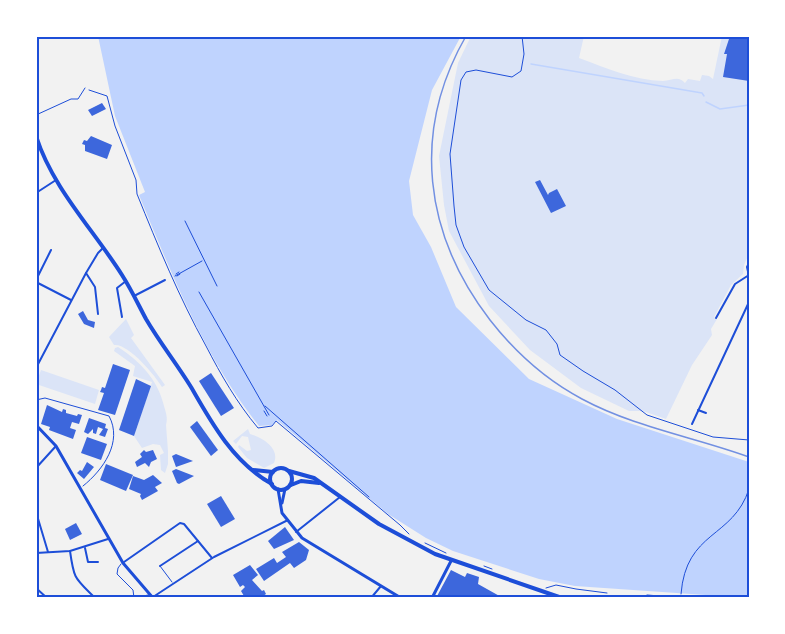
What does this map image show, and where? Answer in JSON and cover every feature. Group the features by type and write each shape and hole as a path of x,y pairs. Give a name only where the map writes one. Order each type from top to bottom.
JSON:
{"highway":[{"path":"36,136 56,180 126,281 146,319 179,368 209,419 232,450 250,469 278,489 285,489 301,481 320,483"},
{"path":"36,143 40,148"},
{"path":"250,469 273,472 282,468 314,478 379,524 417,545 451,561 562,598"},
{"path":"289,471 292,478 290,485"},
{"path":"272,484 273,472"},
{"path":"606,598 641,598"}],"main road":[{"path":"36,425 56,446 123,562 152,596"},
{"path":"278,489 282,513 296,532 309,543 401,598"},
{"path":"280,507 285,489"},
{"path":"432,598 451,561"}],"street":[{"path":"36,193 56,180"},
{"path":"36,368 86,273 103,248"},
{"path":"51,250 36,281 71,301"},
{"path":"716,318 735,284 749,276 747,267 749,263"},
{"path":"86,273 95,287 98,314"},
{"path":"134,296 165,280"},
{"path":"122,317 117,288 126,281"},
{"path":"692,424 749,302"},
{"path":"698,410 706,413"},
{"path":"36,468 56,446"},
{"path":"296,532 340,497"},
{"path":"36,512 48,552"},
{"path":"152,596 213,558 288,520"},
{"path":"123,562 180,523 184,524 213,558"},
{"path":"36,553 70,551 108,539"},
{"path":"160,566 198,541"},
{"path":"85,547 88,562 98,562"},
{"path":"70,551 73,574 95,598"},
{"path":"370,598 381,586"},
{"path":"36,588 47,598"}],"lane":[{"path":"36,115 71,99 78,99 85,88"},
{"path":"36,400 45,398 109,416 114,434 108,456 96,475 80,488"},
{"path":"123,562 117,574 133,590 134,598 152,596"},
{"path":"160,566 173,584"}],"path":[{"path":"522,36 524,54 521,71 512,77 476,70 463,75 461,80 450,154 456,225 474,266 489,290 526,320 546,330 557,344 560,355 615,390 646,415 713,437 749,440"},
{"path":"85,88 107,96 115,126 136,180 137,194 173,280 213,361 244,411 258,428 272,426 276,421 412,537"},
{"path":"185,221 217,286"},
{"path":"179,273 176,275 204,260"},
{"path":"199,292 268,415 264,411"},
{"path":"265,406 369,497"},
{"path":"681,594 683,575 694,552 707,537 734,517 749,489"},
{"path":"422,542 453,555"},
{"path":"481,565 495,570"},
{"path":"542,587 556,585 573,589"}],"shaded area":[{"path":"471,36 584,36 579,58 631,76 663,81 677,79 685,83 688,79 700,81 702,75 713,79 722,36 749,36 749,254 743,274 731,285 714,317 717,319 711,329 712,335 692,365 666,419 643,411 629,411 581,388 530,350 489,306 449,231 439,156 458,63"},
{"path":"126,319 134,335 131,338 165,385 162,387 141,361 126,349 114,345 109,337"},
{"path":"118,347 134,358 147,372 161,397 167,418 168,464 165,473 161,470 160,455 164,453 160,445 153,444 142,448 134,436 152,382 133,376 135,366 114,351"},
{"path":"41,370 99,390 95,404 36,384"},
{"path":"248,429 250,434 270,445 275,453 274,463 264,468 247,458 238,447 239,445 247,451 251,450 248,437 242,436 236,444 233,441"}],"water":[{"path":"98,36 461,36 432,90 409,181 413,215 431,247 456,307 529,379 617,419 749,462 749,598 575,586 539,579 453,551 426,538 388,514 277,420 272,425 259,426 240,400 206,344 151,225 139,195 145,192 115,116"}],"building":[{"path":"730,36 749,36 749,81 723,77 727,54 724,54"},
{"path":"102,103 106,109 92,116 88,110"},
{"path":"91,136 112,145 107,159 85,151 85,145 82,144"},
{"path":"540,180 548,195 557,189 566,206 551,213 535,182"},
{"path":"83,311 88,320 95,322 94,328 84,324 78,314"},
{"path":"113,364 130,370 115,415 98,410 104,393 100,392 102,387 105,388"},
{"path":"211,373 234,408 221,416 199,381"},
{"path":"136,379 151,386 134,436 119,430"},
{"path":"47,405 62,412 63,409 66,413 82,415 79,424 72,422 70,428 76,430 73,439 49,430 50,427 41,424"},
{"path":"89,418 106,424 105,428 108,429 105,437 99,435 103,429 98,427 96,434 93,433 93,429 88,434 84,432"},
{"path":"197,421 218,450 211,456 190,427"},
{"path":"87,437 107,444 101,460 81,453"},
{"path":"144,450 146,452 153,450 157,459 151,462 149,467 145,463 137,467 135,462 142,457 140,454"},
{"path":"176,454 193,461 176,467 172,456"},
{"path":"87,462 94,467 84,479 77,473 82,471"},
{"path":"106,464 133,475 126,491 100,480"},
{"path":"176,469 194,476 179,484 172,471"},
{"path":"153,475 162,483 155,487 158,491 142,500 141,494 129,489 133,476 144,480"},
{"path":"221,496 235,519 221,527 207,504"},
{"path":"76,523 82,534 70,540 65,529"},
{"path":"285,527 294,540 274,549 268,541"},
{"path":"299,542 309,550 306,560 294,568 290,563 264,581 256,569 274,558 277,563 286,557 282,552"},
{"path":"250,565 258,575 252,580 262,591 264,590 266,594 264,598 241,598 244,596 241,591 245,587 243,585 240,587 233,575"},
{"path":"451,570 465,577 467,573 479,577 478,584 503,598 436,598"}],"waterway":[{"path":"531,64 702,93 704,96"},
{"path":"706,102 720,109 749,105"}],"railway":[{"path":"466,36 449,72 437,109 432,145 433,182 439,218 451,253 468,287 490,320 532,364 582,399 622,417 749,457"}]}
